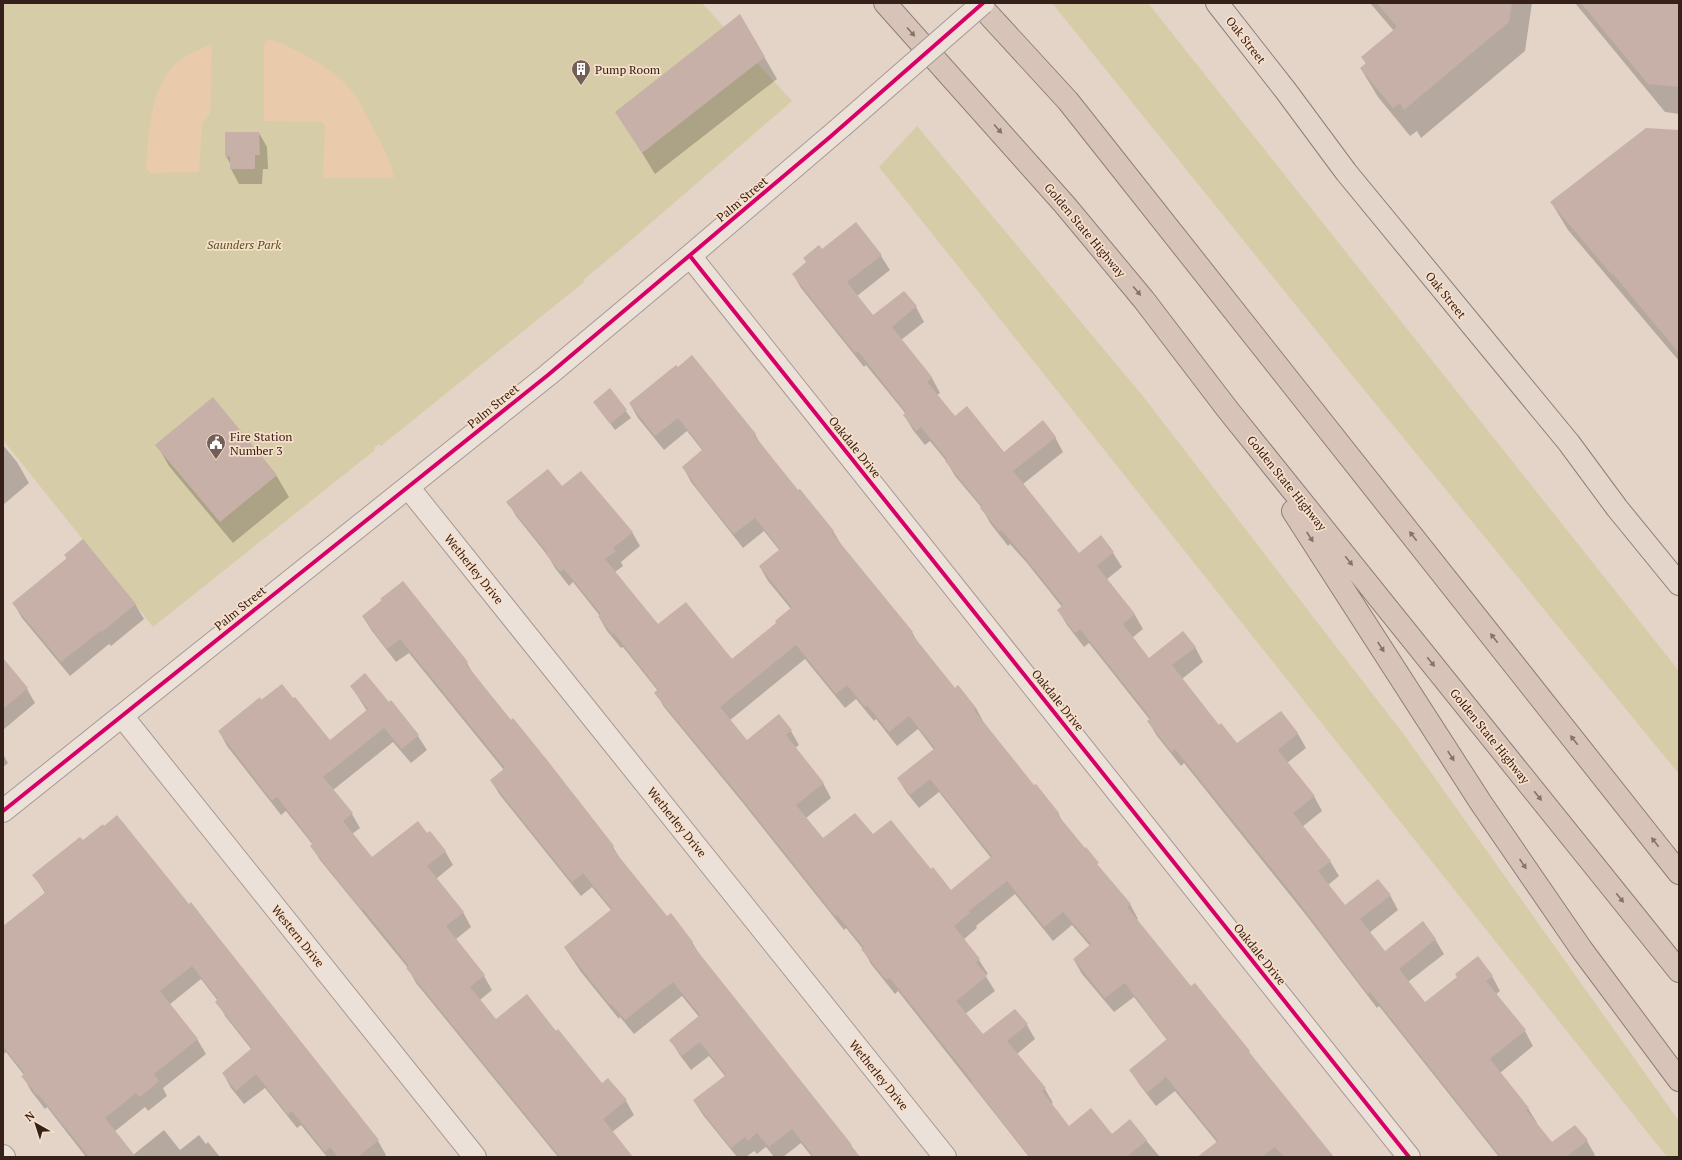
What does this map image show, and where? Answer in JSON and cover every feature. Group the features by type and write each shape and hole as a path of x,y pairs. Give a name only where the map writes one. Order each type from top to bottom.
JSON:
{"highway":[{"name":"Golden State Highway","path":"885,3 1065,205 1144,300 1228,410 1679,971"},
{"path":"978,3 1073,107 1679,873"},
{"path":"1228,410 1486,809 1582,950 1679,1080"}],"main road":[{"name":"Oak Street","path":"1217,3 1286,91 1346,172 1569,443 1617,508 1679,584"}],"street":[{"name":"Palm Street","path":"3,811 548,375 841,127 983,3"},
{"name":"Oakdale Drive","path":"690,256 1409,1157"},
{"name":"Wetherley Drive","path":"408,487 945,1157"},
{"name":"Western Drive","path":"122,716 475,1157"}],"green space":[{"name":"Saunders Park","path":"3,3 702,3 792,101 583,280 584,282 381,446 379,444 374,448 375,450 153,627 3,440"},
{"path":"1052,3 1148,3 1679,671 1679,774 1356,380"},
{"path":"917,126 1142,395 1405,736 1679,1121 1679,1157 1667,1157 879,167"}],"sand":[{"path":"269,39 302,53 335,74 344,82 361,105 389,160 394,178 323,178 325,125 322,122 264,121 264,47 266,41"},
{"path":"212,44 210,114 202,123 199,172 151,173 146,169 149,129 159,89 165,77 176,63"}],"building":[{"path":"1377,3 1512,3 1509,22 1404,110 1400,103 1393,108 1360,68 1366,63 1361,57 1397,27"},
{"path":"1581,3 1679,3 1679,87 1648,84"},
{"path":"740,14 765,57 642,153 615,112"},
{"path":"1646,128 1679,130 1679,353 1550,202"},
{"path":"225,132 259,132 260,155 255,155 255,169 230,169 230,157 225,156"},
{"path":"856,222 882,255 847,282 873,315 904,291 917,306 892,327 932,377 927,382 955,416 967,406 1004,452 1043,420 1056,437 1013,471 1079,553 1101,535 1114,552 1097,566 1135,614 1123,624 1149,658 1183,631 1196,647 1172,665 1219,725 1221,723 1237,743 1281,711 1298,733 1278,750 1315,796 1293,813 1331,861 1318,871 1345,905 1378,879 1391,895 1360,919 1385,951 1423,921 1436,939 1399,969 1425,1002 1457,977 1455,974 1478,956 1493,976 1486,981 1526,1030 1490,1059 1529,1108 1526,1110 1552,1142 1575,1125 1588,1140 1566,1157 1501,1157 1370,992 1368,994 1297,900 1175,749 1172,752 1147,721 1151,718 1080,629 1075,633 1057,610 1063,605 1017,548 1001,530 1000,532 980,508 982,506 945,461 947,459 921,427 916,431 903,415 906,412 858,351 855,353 792,274 806,262 803,258 819,245 822,249"},
{"path":"692,355 756,434 754,435 798,490 800,489 834,531 832,533 913,632 911,633 955,688 958,685 976,708 974,710 1034,785 1036,784 1059,813 1057,814 1099,863 1097,864 1131,904 1127,907 1191,986 1195,983 1334,1157 1284,1157 1275,1147 1262,1157 1197,1157 1218,1141 1166,1077 1147,1093 1129,1070 1167,1039 1125,983 1105,998 1073,959 1091,944 1063,912 1044,927 1007,881 969,911 970,913 954,926 980,959 976,962 987,976 956,1001 983,1034 1015,1009 1028,1024 1007,1041 1046,1088 1042,1091 1069,1126 1091,1108 1112,1134 1130,1119 1147,1140 1129,1155 1130,1157 1030,1157 890,978 886,980 861,949 864,947 837,915 835,916 734,789 654,693 658,689 614,633 612,634 598,616 601,614 564,569 560,572 545,553 547,552 506,502 548,469 562,486 581,471 633,532 613,548 616,551 605,559 658,624 686,602 732,659 776,623 775,621 792,607 759,566 780,549 755,518 734,534 682,467 703,449 678,418 655,436 629,403 676,365 678,367","holes":["796,645 836,694 847,685 865,707 867,705 889,732 909,716 935,748 897,778 910,795 930,779 992,856 951,890 933,867 931,869 891,820 873,834 855,813 823,838 796,805 824,783 786,735 792,730 779,714 747,740 720,707"]},
{"path":"610,388 627,410 610,424 593,402"},
{"name":"Fire Station Number 3","path":"213,397 277,475 220,522 155,445"},
{"path":"83,539 136,604 102,632 100,631 61,662 12,603 67,558 64,555"},
{"path":"403,581 468,662 466,664 511,720 513,718 547,760 614,846 612,848 667,916 671,913 693,942 691,943 860,1157 814,1157 792,1129 769,1147 757,1133 748,1141 745,1137 731,1148 693,1100 726,1075 700,1042 682,1056 669,1040 700,1015 673,982 625,1020 611,1004 610,1005 564,947 612,909 583,873 572,882 490,780 505,768 400,639 387,649 362,616 382,600 380,599"},
{"path":"3,658 28,688 3,709"},
{"path":"365,673 389,702 391,700 419,735 402,749 384,728 323,777 353,813 343,821 372,857 418,821 427,833 430,831 446,851 427,866 464,912 446,926 485,975 470,987 496,1019 527,994 556,1031 558,1029 602,1083 608,1078 627,1100 603,1119 633,1157 560,1157 406,968 409,966 310,846 313,843 277,797 272,801 218,731 260,697 261,700 282,684 293,698 295,697 330,740 368,709 350,686"},
{"path":"117,815 189,904 191,902 379,1140 358,1157 338,1157 330,1147 325,1152 292,1111 288,1115 256,1074 236,1091 222,1073 252,1048 215,1002 218,999 192,966 160,991 198,1039 154,1074 159,1081 140,1097 136,1093 105,1118 136,1157 89,1157 38,1094 37,1095 21,1076 25,1074 3,1046 3,926 46,892 32,875 80,837 83,840"}],"cycle path":[{"path":"3,811 548,375 830,137 983,3"},
{"path":"690,256 1409,1157"}],"place":[{"name":"Pump Room","path":"581,86"},
{"name":"Fire Station Number 3","path":"216,460"}]}
